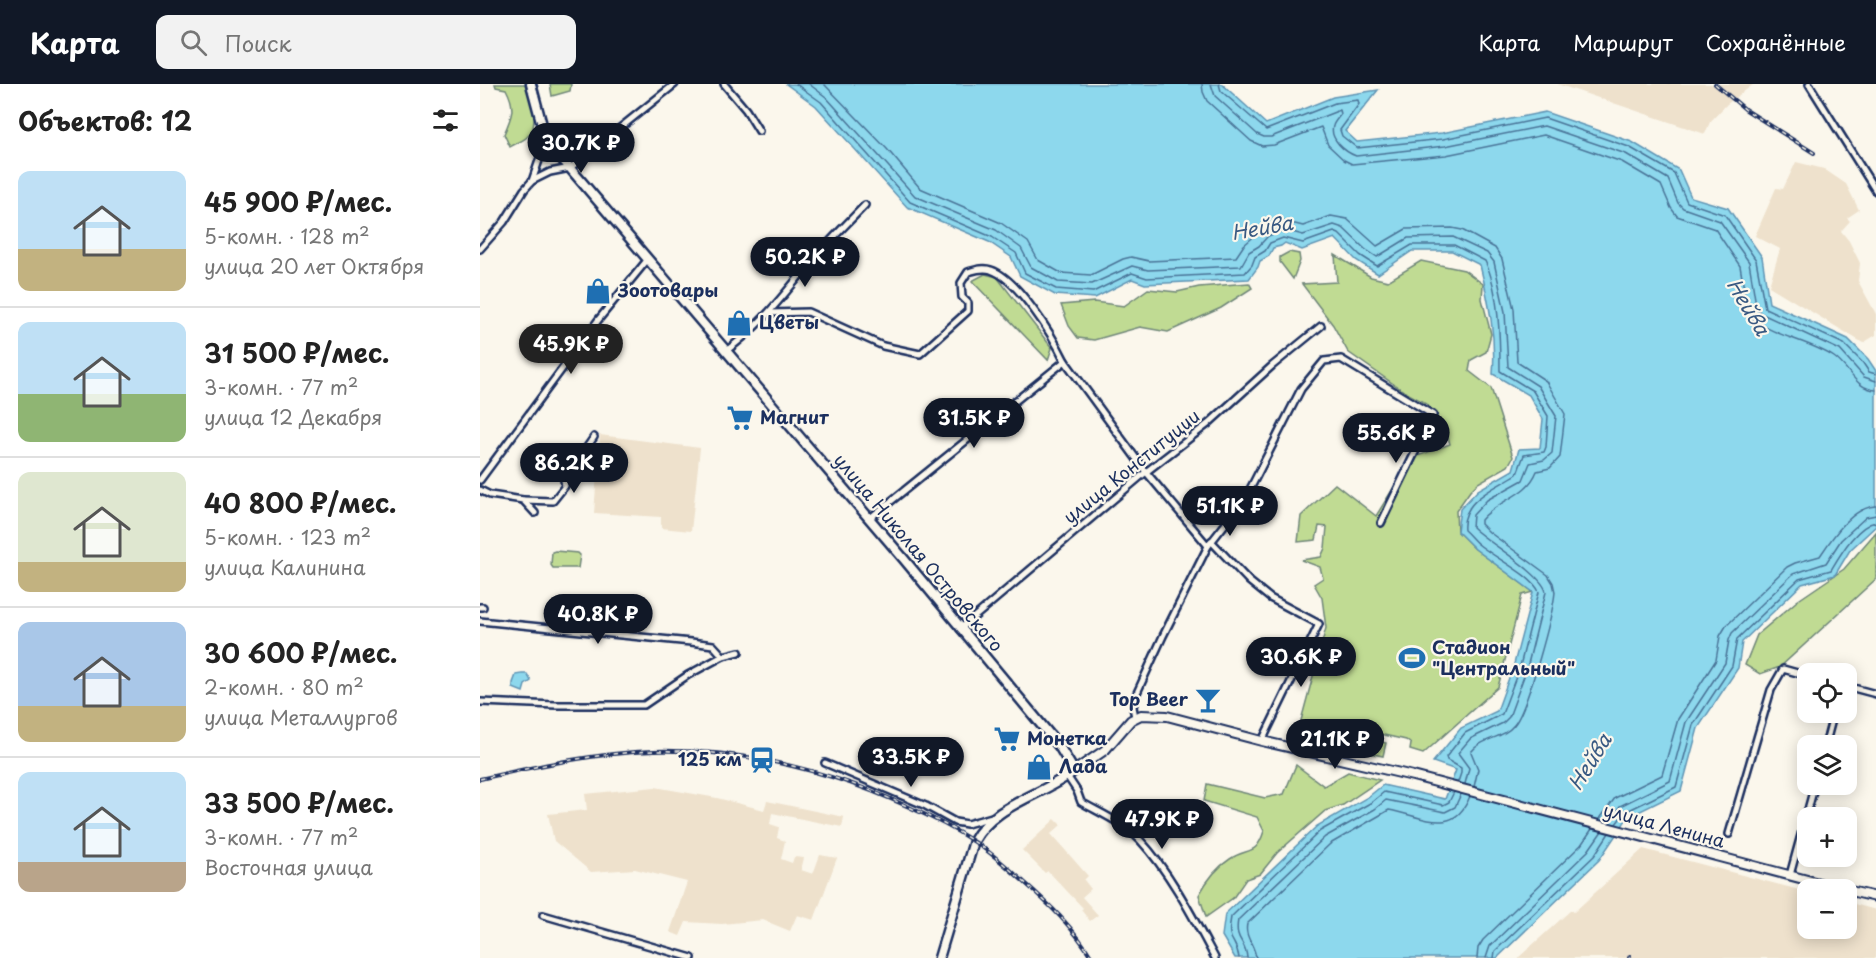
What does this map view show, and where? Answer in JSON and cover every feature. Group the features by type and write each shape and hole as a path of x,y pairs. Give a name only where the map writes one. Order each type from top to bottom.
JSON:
{"main road":[{"path":"531,84 546,140"},
{"name":"улица Николая Островского","path":"546,140 1059,746 1071,773"},
{"name":"улица Ленина","path":"1135,717 1141,715 1167,716 1413,776 1805,879"},
{"path":"939,958 974,841 981,828 996,816 1071,773 1105,750 1135,717"},
{"name":"улица Ленина","path":"1857,893 1876,897"}],"street":[{"path":"532,181 554,171 570,168 675,84"},
{"path":"724,84 746,110 759,131"},
{"path":"1809,84 1876,191"},
{"path":"480,249 504,222 532,181 546,140"},
{"path":"726,351 749,335 770,313 808,266 865,205"},
{"path":"480,480 599,319 648,259"},
{"path":"770,313 808,312 884,346 920,354 968,311 968,303 962,297 961,283 968,272 990,269 1002,276 1028,302 1055,340 1065,361 1146,472 1210,544 1270,598 1319,624 1262,741"},
{"name":"улица Конституции","path":"960,629 1146,472 1208,424 1272,366 1321,326"},
{"path":"1135,717 1133,707 1136,695 1162,636 1210,544 1245,498 1301,389 1324,361 1341,358 1433,415 1381,523"},
{"path":"869,519 1065,361"},
{"path":"480,490 490,495 523,500 553,501 565,486 564,480 594,437"},
{"path":"523,500 535,513"},
{"path":"480,621 713,645 723,656"},
{"path":"480,702 644,705 688,675 723,656 739,652"},
{"path":"1729,834 1771,690 1783,669 1797,673"},
{"path":"1857,689 1876,694"},
{"path":"825,763 926,806 956,822 967,824 996,816"},
{"path":"1071,773 1081,802 1117,822 1139,839 1185,903 1215,958"},
{"path":"1790,875 1812,795"},
{"path":"543,915 692,958"},
{"path":"663,958 665,950"}],"shaded area":[{"path":"1557,84 1754,84 1727,104 1710,122 1705,134"},
{"path":"1796,162 1824,169 1846,184 1859,210 1847,218 1850,221 1841,231 1860,263 1858,281 1876,314 1876,335 1863,343 1769,286 1780,249 1755,236 1776,188 1783,189"},
{"path":"600,435 700,448 691,531 661,528 661,517 594,513"},
{"path":"655,787 717,798 764,810 767,801 844,817 842,827 772,813 770,824 779,827 777,838 785,841 781,859 792,863 794,857 804,858 801,870 813,874 820,855 837,858 814,920 797,915 790,931 763,920 722,924 686,922 680,936 670,932 687,882 635,869 591,872 554,841 548,814 587,810 585,794"},
{"path":"1055,819 1061,825 1051,834 1088,876 1084,880 1091,889 1082,897 1098,915 1090,921 1081,910 1083,908 1048,871 1045,873 1022,850"},
{"path":"1643,849 1797,889 1797,939 1857,939 1857,905 1876,910 1876,958 1518,958 1571,910 1574,912"}],"green space":[{"path":"495,84 526,84 532,104 534,119 531,132 510,147 504,134 511,117 511,102 506,89 496,87"},
{"path":"550,84 571,84 570,91 552,96"},
{"path":"1289,252 1299,254 1300,261 1293,279 1280,262 1280,257"},
{"path":"1335,255 1371,277 1388,281 1421,261 1464,270 1483,284 1482,299 1491,334 1486,352 1471,360 1469,371 1491,388 1513,457 1508,466 1478,483 1470,491 1456,511 1457,531 1475,549 1533,592 1522,595 1498,687 1423,754 1410,750 1411,744 1406,740 1349,727 1344,730 1341,738 1299,728 1326,628 1322,598 1314,584 1323,578 1320,567 1301,560 1321,557 1325,548 1327,527 1319,526 1316,540 1298,542 1301,516 1335,484 1376,516 1412,458 1450,444 1446,430 1427,404 1405,392 1348,352 1333,325 1302,284 1337,282"},
{"path":"985,274 997,277 1052,348 1048,360 972,281"},
{"path":"1249,283 1252,288 1221,308 1168,332 1140,327 1094,340 1078,338 1069,326 1061,305 1094,302 1124,306 1148,289 1177,292 1199,287"},
{"path":"1876,532 1876,579 1780,667 1760,674 1745,665 1757,635 1797,601 1844,569"},
{"path":"552,552 578,553 580,555 578,568 553,568 551,565"},
{"path":"1358,738 1386,743 1383,756 1354,750"},
{"path":"1296,765 1324,786 1348,772 1380,780 1343,805 1325,811 1277,853 1260,874 1246,879 1233,898 1206,917 1199,895 1205,884 1225,863 1258,845 1264,831 1257,817 1204,801 1207,784 1265,798 1284,794"}],"water":[{"name":"Нейва","path":"786,84 1222,84 1266,124 1333,97 1378,90 1345,131 1357,142 1442,133 1545,112 1632,142 1679,170 1691,197 1728,208 1762,257 1769,303 1848,339 1868,359 1876,371 1876,526 1850,550 1835,575 1802,584 1742,642 1738,668 1698,728 1681,791 1628,817 1599,860 1497,958 1235,958 1222,936 1225,914 1317,826 1368,797 1383,785 1445,799 1456,770 1433,762 1461,728 1497,711 1514,664 1533,592 1475,549 1457,531 1460,509 1478,490 1513,470 1519,449 1540,448 1543,419 1529,395 1493,374 1494,346 1491,319 1480,265 1452,251 1412,251 1378,274 1356,260 1335,238 1302,250 1285,243 1273,248 1269,256 1260,261 1249,279 1145,284 1132,279 1095,298 1055,295 1020,276 1011,257 989,242 907,207 816,106"},
{"path":"527,674 531,681 525,685 523,692 513,688 516,675"}],"railway":[{"path":"1715,84 1746,110 1814,153"},
{"path":"480,779 588,757 654,751 688,751 753,758 817,772 909,807 980,845 1052,908 1092,958"}],"place":[{"name":"Зоотовары","path":"598,291"},
{"name":"Цветы","path":"739,323"},
{"name":"Магнит","path":"740,418"},
{"name":"Стадион \"Центральный\"","path":"1412,658"},
{"name":"Top Beer","path":"1208,700"},
{"name":"Монетка","path":"1007,739"},
{"name":"125 км","path":"762,760"},
{"name":"Лада","path":"1039,767"}]}
